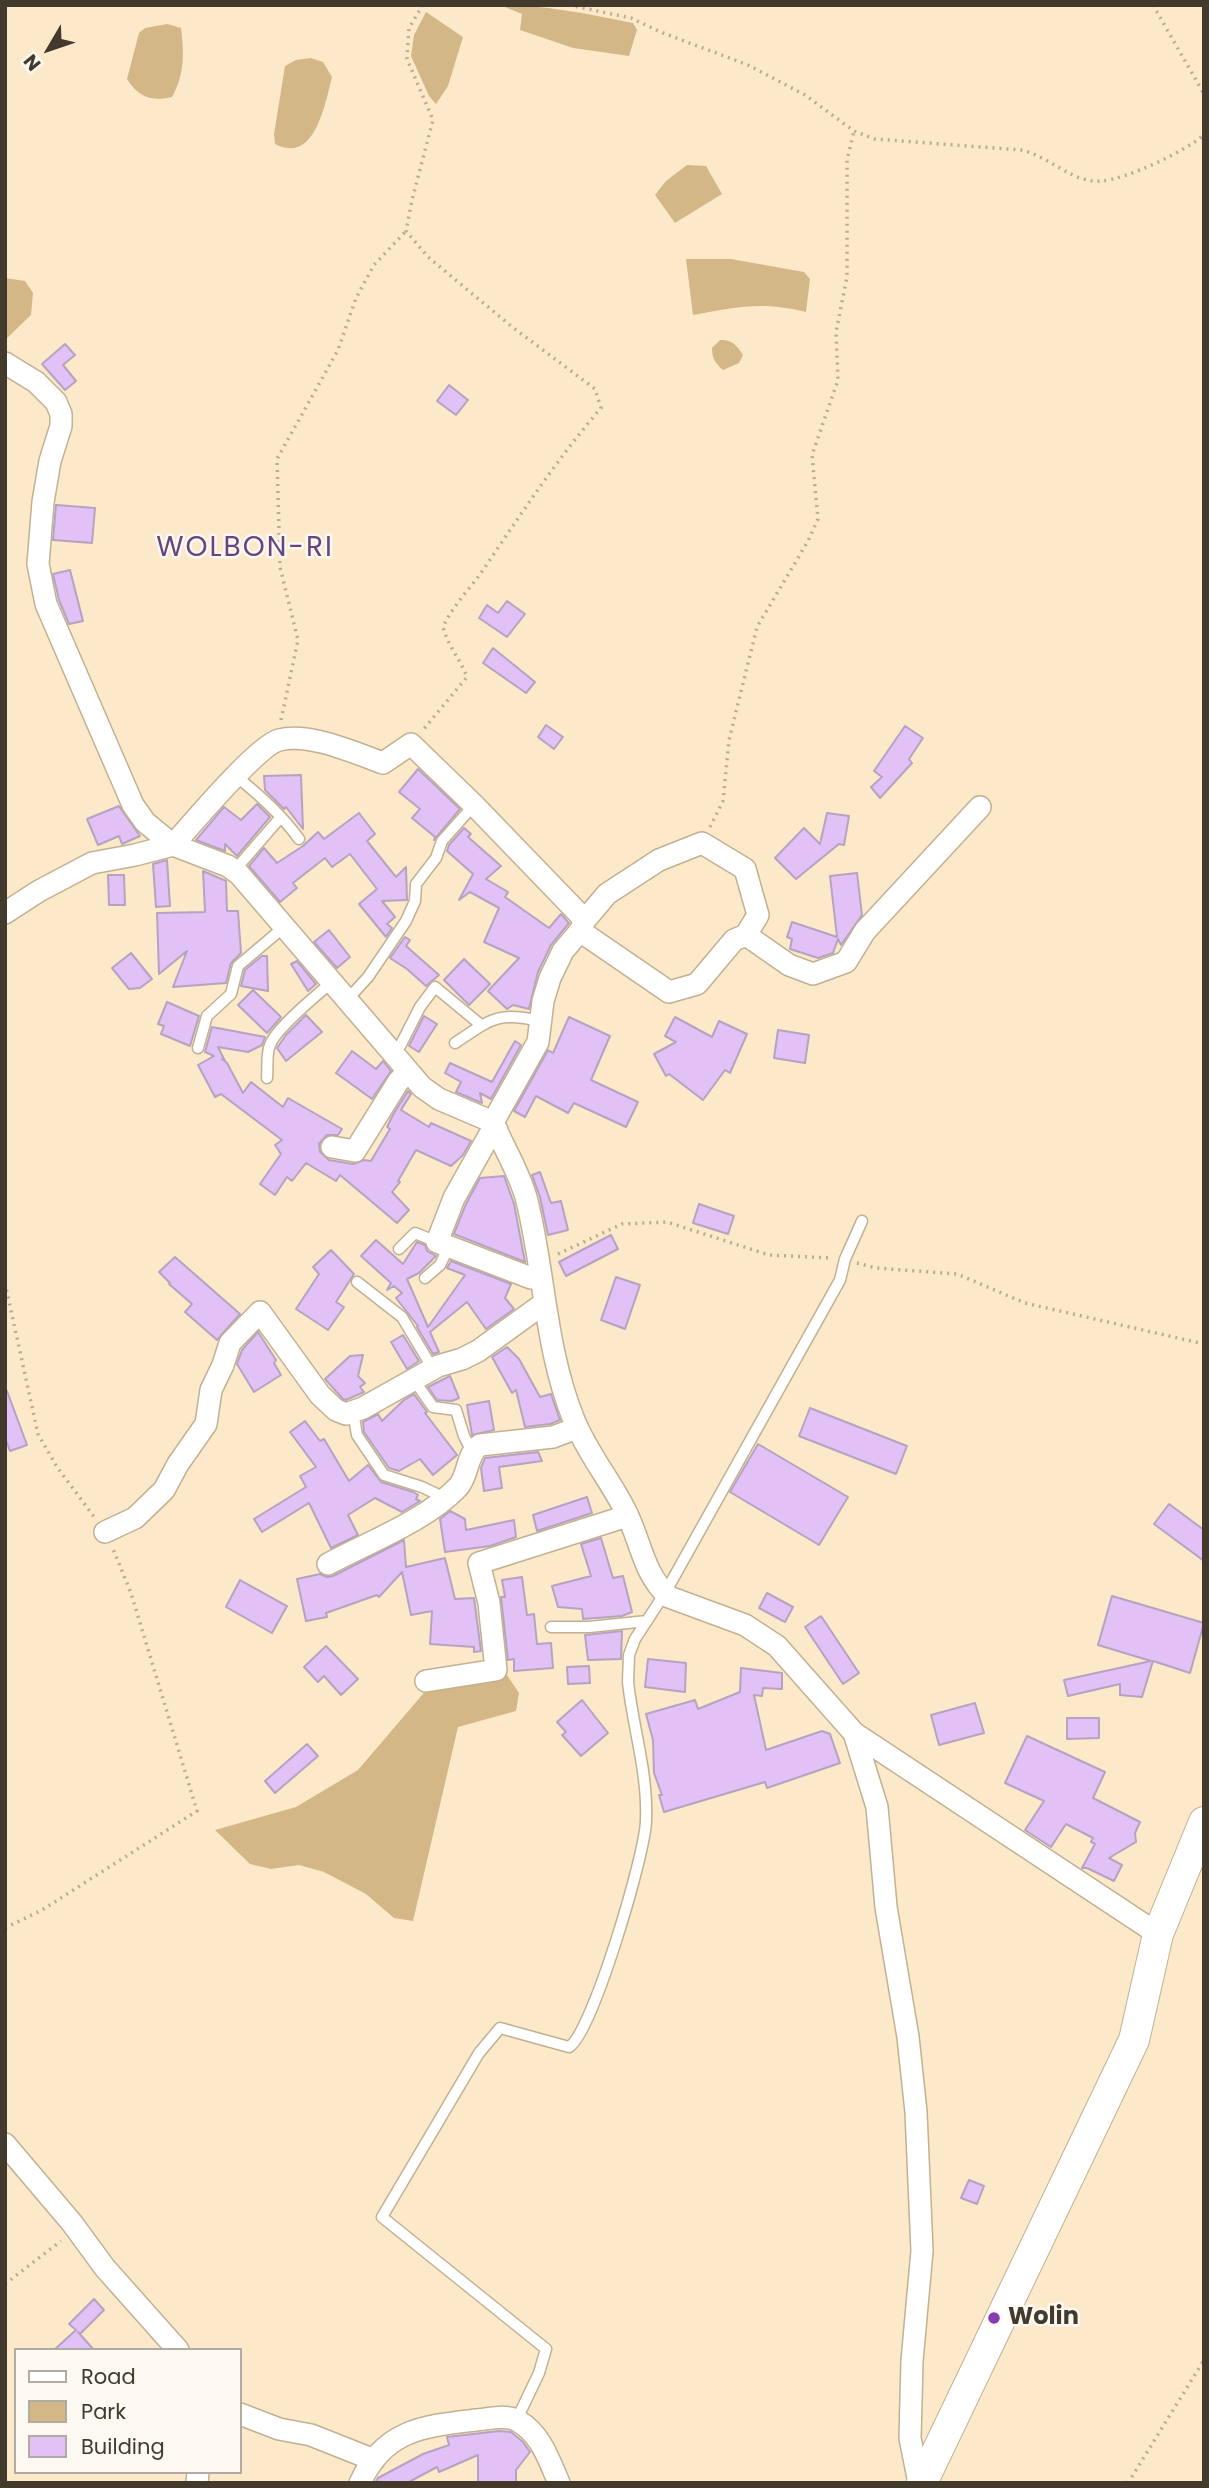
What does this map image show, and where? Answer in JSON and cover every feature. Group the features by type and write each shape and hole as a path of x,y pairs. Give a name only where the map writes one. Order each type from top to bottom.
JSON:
{"street":[{"path":"5,363 36,382 56,402 61,414 61,426 45,488 38,564 46,604 133,805 145,822 173,845 228,866 234,871 422,1087 495,1126 526,1198 538,1254 543,1304 555,1364 577,1428 627,1516 651,1578 669,1597 745,1625 777,1646 854,1734 1158,1934"},
{"path":"5,914 39,891 92,863 173,845 236,776 267,747 279,740 303,740 335,745 383,763 411,744 474,805 583,926 669,992 697,984 734,940 746,935 758,915 746,869 702,843 659,860 607,894 583,926 563,951 550,978 538,1042 491,1134 454,1198 443,1244 531,1278 541,1278"},
{"path":"746,935 789,965 813,974 846,962 865,931 980,807"},
{"path":"332,1147 355,1151 398,1082 401,1064"},
{"path":"105,1532 135,1518 164,1490 178,1464 206,1424 211,1390 230,1343 260,1312 320,1395 336,1410 346,1413 354,1412 433,1369 478,1351 543,1304"},
{"path":"328,1564 390,1531 410,1524 445,1498 459,1486 472,1452 480,1445 553,1437 577,1428"},
{"path":"426,1681 496,1670 480,1563 627,1516"},
{"path":"854,1734 877,1807 886,1907 908,2037 916,2112 922,2251 912,2361 910,2438 920,2483"},
{"path":"920,2483 1134,2040 1158,1934 1204,1822"},
{"path":"5,2144 105,2268 176,2348"},
{"path":"242,2415 279,2429 311,2435 374,2460"},
{"path":"360,2483 374,2460 406,2433 424,2427 500,2417 517,2419 540,2442 559,2483"}],"lane":[{"path":"236,776 281,817 299,839"},
{"path":"347,1000 368,977 406,921 415,901 416,884 436,858 442,841 474,805"},
{"path":"234,871 281,817"},
{"path":"198,1048 207,1016 231,995 239,966 284,927"},
{"path":"267,1078 269,1049 274,1038 332,982"},
{"path":"401,1064 420,1007 435,986 481,1025"},
{"path":"455,1043 489,1020 508,1017 540,1021"},
{"path":"517,2419 539,2373 546,2349 382,2217 480,2053 500,2028 569,2047 581,2032 609,1962 645,1833 644,1778 630,1703 627,1668 631,1648 665,1593 840,1280 845,1259 862,1221"},
{"path":"398,1249 415,1233 443,1244 440,1265 425,1278"},
{"path":"357,1282 402,1317 433,1369"},
{"path":"414,1380 433,1407 456,1410 472,1452"},
{"path":"354,1412 357,1435 384,1475 422,1487 445,1498"},
{"path":"551,1627 589,1628 647,1621"}],"path":[{"path":"279,740 298,640 280,567 277,459 338,350 356,298 374,265 406,231 433,120 407,59 409,28 422,5"},
{"path":"569,5 631,18 748,65 805,95 854,131 875,139 1021,150 1038,155 1068,173 1094,181 1118,178 1190,146 1204,135"},
{"path":"1153,5 1204,94"},
{"path":"702,843 723,801 729,740 757,627 808,541 818,519 812,455 838,380 836,332 847,277 847,160 854,131"},
{"path":"406,231 428,257 511,326 595,389 601,408 542,482 450,613 443,627 448,644 460,659 467,677 411,744"},
{"path":"538,1254 559,1254 622,1224 667,1222 769,1255 845,1259 876,1268 957,1274 1025,1303 1204,1344"},
{"path":"5,1283 38,1434 57,1467 105,1532 131,1593 197,1811 42,1910 5,1928"},
{"path":"5,2284 76,2229"},
{"path":"1128,2483 1204,2360"}],"green space":[{"path":"500,5 583,13 633,23 637,30 629,56 573,48 520,30 522,14"},
{"path":"426,12 463,37 448,86 436,104 429,96 411,56 414,35"},
{"path":"167,24 181,28 181,72 172,97 146,97 127,79 139,33 145,28"},
{"path":"311,58 323,62 332,77 316,128 300,146 289,148 275,144 274,134 285,66 296,60"},
{"path":"687,165 706,166 722,194 675,223 655,195 666,181"},
{"path":"686,259 731,259 804,272 810,279 806,312 762,306 693,315"},
{"path":"5,278 25,281 33,293 31,315 5,340"},
{"path":"720,340 733,343 743,355 739,363 723,370 714,360 712,352 712,348"},
{"path":"505,1672 519,1693 516,1711 458,1727 413,1921 394,1918 366,1894 324,1872 299,1865 271,1869 250,1864 215,1830 296,1807 358,1770 428,1688"}],"building":[{"path":"65,344 75,355 63,365 76,381 65,390 42,364"},
{"path":"449,385 468,400 456,415 437,401"},
{"path":"56,505 95,508 92,543 53,540"},
{"path":"70,570 83,621 69,624 59,600 53,574"},
{"path":"507,601 525,614 507,637 479,618 487,605 498,613"},
{"path":"493,648 535,682 526,693 483,663"},
{"path":"546,725 563,737 554,749 538,737"},
{"path":"905,726 923,738 909,759 912,763 880,798 871,787 882,777 874,771"},
{"path":"418,769 460,809 434,840 435,837 412,818 420,809 399,792"},
{"path":"301,775 303,829 286,807 284,809 265,790 264,776"},
{"path":"257,804 270,817 237,856 225,844 225,851 196,840 224,807 241,820"},
{"path":"119,806 140,836 122,844 119,836 98,845 87,819"},
{"path":"359,813 375,834 367,841 396,877 406,867 407,900 382,901 395,917 387,924 392,928 386,937 359,904 377,889 350,854 332,867 325,858 293,883 297,888 280,902 249,866 264,848 277,863 303,846 318,832 324,839"},
{"path":"827,813 849,816 844,845 839,844 796,879 775,858 804,828 820,844"},
{"path":"464,828 471,834 468,837 501,866 486,879 508,892 505,897 549,928 561,914 569,923 551,945 538,972 529,1009 513,1005 507,1009 488,991 519,958 484,942 499,908 470,892 459,900 473,874 447,851"},
{"path":"167,860 170,906 156,907 153,864"},
{"path":"203,871 226,881 227,911 238,911 241,953 231,963 226,983 173,987 187,951 159,974 157,913 205,912"},
{"path":"857,873 862,915 841,945 838,939 833,953 818,958 790,949 792,939 787,937 792,922 837,937 830,876"},
{"path":"108,875 124,875 125,905 109,905"},
{"path":"329,930 350,957 337,968 314,942"},
{"path":"405,937 410,940 406,946 439,975 426,986 390,958"},
{"path":"131,953 152,979 140,988 129,989 112,968"},
{"path":"262,956 267,956 268,991 241,986 245,970"},
{"path":"464,959 490,984 469,1005 444,980"},
{"path":"297,961 316,984 308,991 291,964"},
{"path":"253,990 281,1017 267,1033 238,1005"},
{"path":"167,1002 199,1016 190,1046 161,1034 164,1026 158,1024"},
{"path":"306,1015 322,1032 286,1061 277,1048"},
{"path":"424,1016 437,1024 419,1052 409,1046"},
{"path":"569,1017 610,1036 591,1080 638,1102 626,1127 574,1103 568,1113 536,1096 525,1117 514,1111 548,1050 553,1053"},
{"path":"675,1017 712,1037 719,1021 747,1034 730,1073 725,1070 703,1100 669,1074 666,1076 654,1054 676,1042 665,1036"},
{"path":"212,1027 265,1037 262,1045 248,1052 218,1047 225,1061 222,1059 227,1063 243,1093 251,1082 283,1107 288,1098 342,1129 338,1135 327,1135 319,1144 320,1152 329,1160 353,1164 364,1160 371,1161 408,1091 411,1094 401,1110 429,1127 431,1123 471,1141 463,1155 451,1166 416,1150 392,1192 409,1210 397,1223 340,1175 336,1181 306,1163 292,1181 287,1177 275,1195 260,1184 281,1154 275,1145 282,1140 221,1094 215,1097 198,1065 214,1056 205,1052"},
{"path":"778,1030 809,1035 805,1063 774,1058"},
{"path":"515,1041 521,1045 491,1099 480,1093 482,1103 456,1092 461,1082 445,1073 450,1063 492,1082"},
{"path":"352,1051 376,1069 383,1061 391,1071 372,1099 336,1073"},
{"path":"540,1172 551,1203 561,1201 568,1230 548,1235 532,1175"},
{"path":"504,1176 514,1204 525,1262 454,1234 480,1178"},
{"path":"699,1204 734,1216 728,1234 693,1223"},
{"path":"611,1235 618,1249 566,1276 559,1262"},
{"path":"376,1240 403,1264 417,1242 425,1245 427,1251 436,1256 419,1273 407,1279 428,1327 465,1275 447,1268 451,1261 511,1284 505,1298 514,1309 486,1329 467,1302 430,1332 439,1352 433,1354 418,1326 396,1298 402,1293 394,1286 387,1290 391,1283 361,1256"},
{"path":"331,1250 354,1274 336,1302 344,1307 328,1330 296,1309 319,1274 313,1267"},
{"path":"175,1257 240,1314 217,1340 185,1312 192,1304 159,1272"},
{"path":"616,1277 640,1285 625,1329 601,1320"},
{"path":"258,1332 276,1360 274,1363 281,1375 254,1392 237,1364 242,1350"},
{"path":"403,1335 419,1361 407,1369 391,1342"},
{"path":"507,1347 519,1359 540,1397 551,1394 560,1420 525,1427 516,1390 512,1393 492,1357"},
{"path":"363,1355 358,1376 365,1383 360,1387 364,1392 343,1399 325,1379 350,1356"},
{"path":"450,1376 459,1398 452,1401 437,1400 428,1387"},
{"path":"7,1391 27,1445 10,1451 5,1438"},
{"path":"414,1394 457,1455 433,1475 420,1459 399,1471 389,1468 364,1432 363,1422 378,1414 382,1421"},
{"path":"489,1401 494,1430 472,1435 467,1405"},
{"path":"810,1408 907,1446 896,1474 799,1436"},
{"path":"305,1421 320,1441 324,1439 349,1481 368,1465 381,1482 413,1492 418,1495 416,1499 420,1501 402,1512 375,1498 348,1515 358,1535 331,1548 309,1503 262,1532 254,1519 306,1487 300,1476 316,1467 290,1432"},
{"path":"758,1444 848,1497 819,1545 730,1492"},
{"path":"538,1452 542,1461 499,1467 502,1488 484,1491 481,1468 485,1458"},
{"path":"587,1497 592,1513 537,1531 533,1515"},
{"path":"1169,1504 1204,1530 1204,1561 1154,1524"},
{"path":"450,1511 465,1519 466,1530 514,1520 516,1537 490,1546 445,1552 440,1519"},
{"path":"601,1538 613,1578 623,1576 632,1612 622,1616 583,1619 582,1609 558,1607 552,1586 591,1576 581,1544"},
{"path":"404,1540 406,1567 445,1558 455,1599 474,1598 481,1651 474,1652 474,1647 430,1644 432,1611 411,1615 402,1572 379,1597 377,1595 326,1613 327,1617 306,1621 297,1579 320,1574 333,1576"},
{"path":"522,1577 527,1615 534,1614 537,1644 551,1643 553,1668 514,1671 514,1659 508,1660 501,1597 505,1597 502,1580"},
{"path":"240,1580 287,1606 272,1633 226,1607"},
{"path":"767,1593 793,1607 785,1622 759,1608"},
{"path":"1112,1596 1204,1623 1190,1673 1153,1661 1142,1697 1120,1695 1120,1684 1068,1696 1064,1680 1151,1661 1098,1645"},
{"path":"821,1616 859,1673 843,1684 805,1627"},
{"path":"622,1631 621,1659 588,1660 585,1635"},
{"path":"326,1646 358,1679 341,1695 324,1676 318,1682 304,1667"},
{"path":"648,1659 686,1663 685,1692 645,1687"},
{"path":"589,1666 590,1683 568,1684 567,1667"},
{"path":"741,1668 782,1673 782,1689 763,1688 762,1696 754,1695 766,1750 822,1731 830,1734 840,1763 767,1788 765,1782 664,1812 659,1795 662,1795 654,1773 653,1740 646,1714 695,1700 698,1709 740,1692"},
{"path":"582,1700 608,1733 581,1756 562,1735 566,1732 557,1722"},
{"path":"975,1703 984,1733 939,1745 931,1715"},
{"path":"1067,1718 1099,1718 1099,1738 1067,1739"},
{"path":"1027,1736 1105,1772 1093,1798 1140,1822 1135,1833 1136,1842 1109,1858 1122,1865 1114,1881 1082,1868 1095,1844 1091,1842 1093,1838 1066,1824 1051,1847 1025,1830 1044,1801 1005,1783"},
{"path":"307,1744 318,1756 275,1793 265,1781"},
{"path":"969,2180 984,2186 977,2204 961,2198"},
{"path":"94,2299 104,2310 80,2334 78,2332 92,2348 56,2348 76,2330 69,2324"},
{"path":"511,2432 530,2452 516,2470 516,2483 478,2483 478,2455 439,2472 437,2467 407,2483 375,2483 378,2478 423,2454 449,2445 447,2437"}],"place":[{"name":"Wolin","path":"994,2318"}],"district":[{"name":"WOLBON-RI","path":"245,549"}]}
